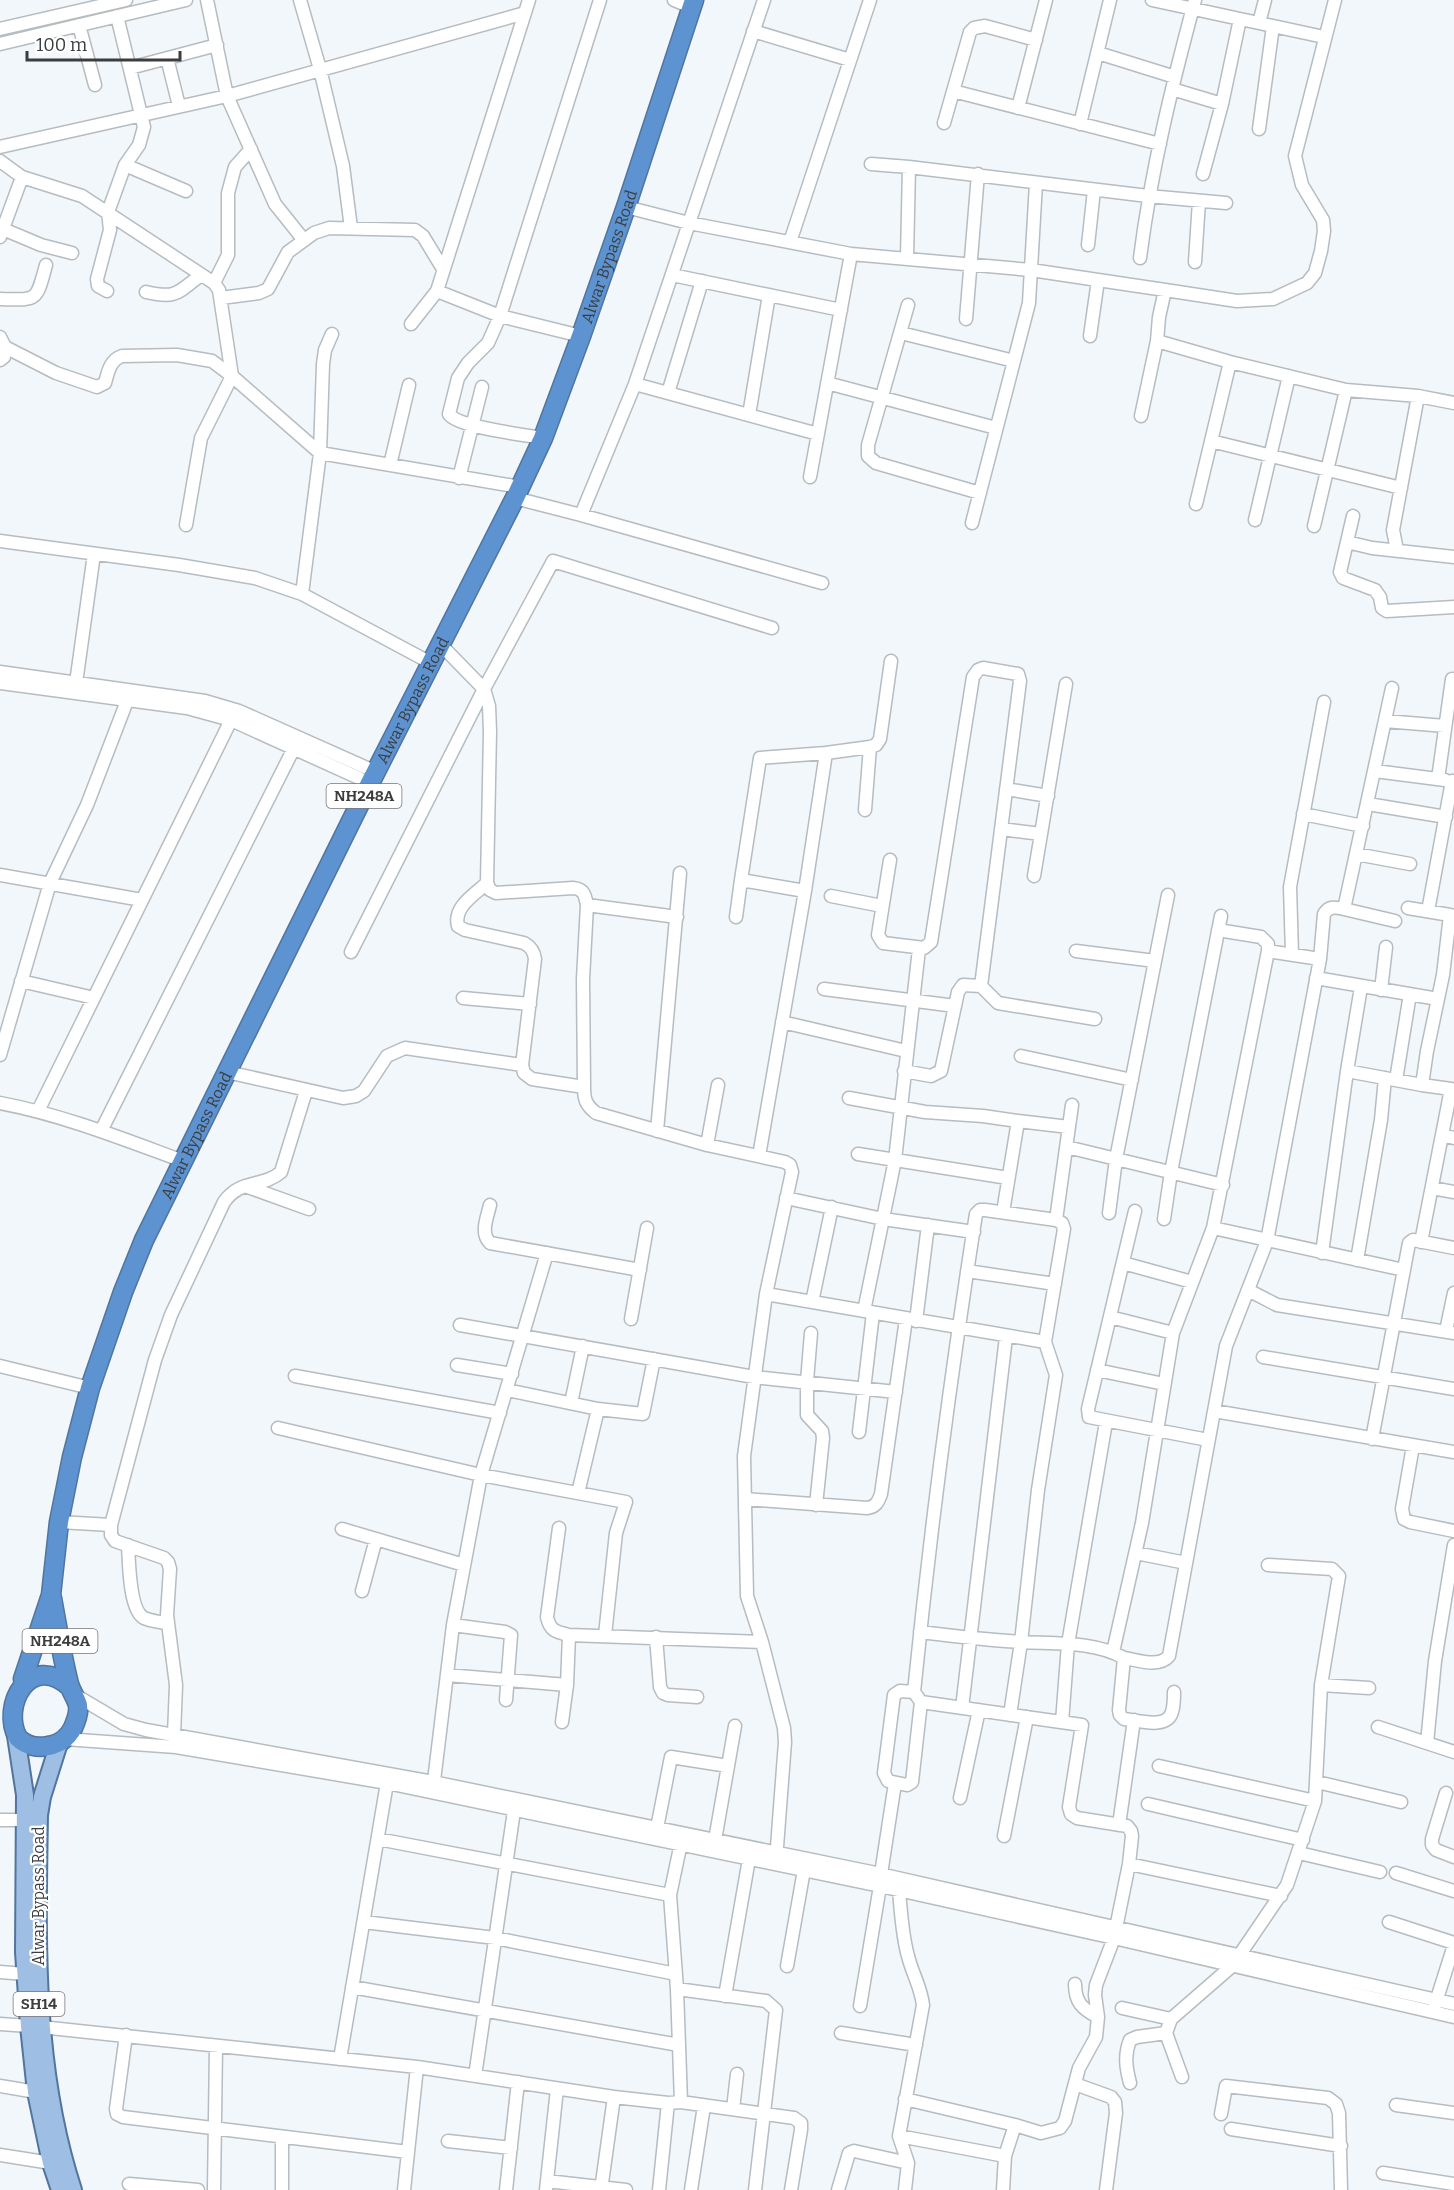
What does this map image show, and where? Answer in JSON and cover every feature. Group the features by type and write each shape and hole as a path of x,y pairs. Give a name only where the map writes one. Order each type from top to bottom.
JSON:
{"highway":[{"name":"Alwar Bypass Road","path":"51,1594 59,1522 72,1457 90,1388 123,1292 144,1240 543,438 626,207 687,2"},
{"name":"NH248A","path":"9,1731 5,1708 9,1694 21,1681 51,1594"},
{"name":"NH248A","path":"51,1594 72,1691 78,1706 73,1730 62,1741"},
{"name":"NH248A","path":"0,1686 39,1674 56,1677 72,1691"},
{"path":"9,1731 27,1744 39,1747 62,1741"}],"main road":[{"name":"SH14","path":"9,1731 32,1817 25,1974 35,2026 36,2092 51,2163 60,2190"},
{"name":"SH14","path":"32,1817 42,1797 62,1741"},
{"name":"Alwar Bypass Road","path":"32,1817 37,1951 35,2026 73,2190"}],"street":[{"path":"0,29 126,0"},
{"path":"0,44 186,0"},
{"path":"207,0 227,96 275,204 303,239"},
{"path":"300,0 320,69 343,165 351,228"},
{"path":"411,324 437,291 529,0"},
{"path":"543,438 452,419 449,414 450,404 458,378 468,363 488,343 500,316 600,0"},
{"path":"581,515 635,384 764,0"},
{"path":"790,242 870,0"},
{"path":"1018,108 1046,0"},
{"path":"1080,124 1110,0"},
{"path":"1152,0 1194,5 1240,19 1324,37"},
{"path":"1259,23 1265,0"},
{"path":"626,207 689,223 851,254 1030,270 1237,301 1274,299 1307,283 1315,273 1324,231 1323,220 1302,185 1296,156 1335,0"},
{"path":"1140,258 1148,196 1194,5"},
{"path":"0,147 227,96 525,13"},
{"path":"107,291 98,286 97,279 110,230 108,212 125,165 140,145 144,127 117,16"},
{"path":"1203,174 1222,104 1240,19"},
{"path":"79,25 95,85"},
{"path":"944,123 970,32 974,28 985,26 1036,40"},
{"path":"1259,129 1273,26"},
{"path":"753,31 850,60"},
{"path":"130,68 217,45"},
{"path":"1098,53 1222,104"},
{"path":"167,58 179,106"},
{"path":"953,91 1160,144"},
{"path":"214,283 228,255 228,193 235,166 250,149"},
{"path":"0,161 22,177 82,196 214,283 219,290 232,376 201,438 186,525"},
{"path":"871,164 1226,203"},
{"path":"125,165 186,191"},
{"path":"907,258 909,167"},
{"path":"966,319 978,174"},
{"path":"22,177 2,233 72,253"},
{"path":"972,523 1029,303 1036,183"},
{"path":"1088,245 1094,190"},
{"path":"1195,262 1199,201"},
{"path":"221,298 260,294 267,289 288,252 303,239 329,228 415,230 423,236 443,269"},
{"path":"810,477 851,254"},
{"path":"0,299 27,300 35,297 39,291 46,265"},
{"path":"146,292 164,296 175,295 201,275"},
{"path":"672,275 841,310"},
{"path":"1090,336 1098,280"},
{"path":"668,393 702,281"},
{"path":"1141,416 1165,290"},
{"path":"437,291 500,316 581,336"},
{"path":"749,415 769,295"},
{"path":"908,305 868,445 868,456 876,463 980,493"},
{"path":"900,333 1014,361"},
{"path":"302,594 320,453 325,350 332,334"},
{"path":"1156,341 1230,362 1346,390 1418,396 1454,403"},
{"path":"2,342 56,373 98,387 105,383 115,358 122,356 177,355 212,361 320,453 459,478 518,492 581,515 822,584"},
{"path":"0,360 4,357 2,342"},
{"path":"1196,504 1230,362"},
{"path":"1255,520 1289,376"},
{"path":"827,383 996,428"},
{"path":"635,384 818,434"},
{"path":"390,465 409,385"},
{"path":"459,478 482,387"},
{"path":"1314,526 1325,470 1346,390"},
{"path":"1396,550 1394,530 1418,396"},
{"path":"1211,441 1401,488"},
{"path":"1353,516 1341,575 1346,580 1375,590 1379,594 1384,610 1454,607"},
{"path":"0,541 179,565 255,578 302,594 431,663"},
{"path":"1347,542 1372,549 1454,557"},
{"path":"76,683 94,554"},
{"path":"351,952 484,689 553,561 772,628"},
{"path":"441,645 484,689 489,706 487,883 490,890 496,892 579,889 585,894 584,1099 588,1107 596,1113 657,1131 790,1165 792,1172 766,1294 744,1456 745,1585 749,1608 762,1642 784,1728 785,1742 776,1858"},
{"path":"736,917 760,758 826,753 876,745 880,739 891,661"},
{"path":"890,860 879,940 883,943 919,949 928,946 931,942 973,677 978,670 1018,674 1020,681 981,986"},
{"path":"0,672 205,701 294,748 373,778"},
{"path":"1438,779 1452,679"},
{"path":"0,683 233,715 373,778"},
{"path":"1034,876 1066,684"},
{"path":"1344,909 1392,688"},
{"path":"0,1055 50,883 87,805 127,701"},
{"path":"1292,954 1290,887 1324,702"},
{"path":"38,1111 233,715"},
{"path":"1385,721 1445,726"},
{"path":"865,810 870,747"},
{"path":"101,1131 294,748"},
{"path":"759,1156 805,891 826,753"},
{"path":"1375,771 1453,781 1428,911"},
{"path":"1006,789 1048,796"},
{"path":"1368,804 1446,817"},
{"path":"1303,814 1363,826"},
{"path":"1001,829 1041,834"},
{"path":"1356,854 1410,864"},
{"path":"657,1131 680,873"},
{"path":"0,875 142,900"},
{"path":"741,880 805,891"},
{"path":"487,883 457,913 458,926 465,930 524,943 531,947 535,959 522,1065 524,1073 532,1078 584,1087"},
{"path":"1108,1213 1116,1159 1168,895"},
{"path":"831,896 882,906"},
{"path":"586,905 677,917"},
{"path":"920,1632 971,1638 1068,1644 1113,1652 1124,1658 1156,1663 1165,1661 1169,1656 1226,1346 1266,1241 1320,959 1324,914 1332,907 1395,921"},
{"path":"1408,908 1452,915 1422,1085"},
{"path":"1164,1219 1171,1172 1221,916"},
{"path":"1113,1652 1143,1523 1173,1333 1213,1228 1268,951 1268,944 1261,937 1218,930"},
{"path":"1381,990 1386,947"},
{"path":"859,1432 868,1312 895,1160 919,949"},
{"path":"1076,951 1155,961"},
{"path":"1268,951 1320,959"},
{"path":"1316,978 1438,999"},
{"path":"21,981 94,998"},
{"path":"904,1071 931,1076 941,1071 960,987 981,986 998,1003 1095,1020"},
{"path":"1322,1253 1361,987"},
{"path":"824,989 955,1006"},
{"path":"1357,1260 1381,1120 1410,994"},
{"path":"463,998 530,1004"},
{"path":"782,1022 906,1051"},
{"path":"228,1071 343,1098 356,1096 364,1091 387,1056 405,1048 522,1065"},
{"path":"1021,1056 1132,1080"},
{"path":"1347,1071 1452,1090 1448,1137 1432,1188 1421,1242"},
{"path":"707,1145 718,1085"},
{"path":"174,1735 176,1685 168,1624 170,1569 168,1562 164,1558 115,1541 111,1535 111,1525 155,1360 171,1315 224,1202 232,1191 274,1178 281,1172 306,1091"},
{"path":"849,1098 925,1112 983,1116 1069,1127"},
{"path":"0,1103 38,1111 183,1161"},
{"path":"1056,1220 1072,1105"},
{"path":"1003,1212 1018,1121"},
{"path":"1067,1147 1223,1185"},
{"path":"858,1154 1008,1178"},
{"path":"244,1186 309,1209"},
{"path":"1432,1188 1454,1192"},
{"path":"786,1198 883,1219 974,1232"},
{"path":"490,1205 484,1232 490,1243 640,1270"},
{"path":"812,1302 832,1208"},
{"path":"905,2099 1041,2133 1060,2128 1065,2121 1082,2060 1096,2037 1098,2017 1096,1985 1115,1933 1129,1864 1131,1831 1127,1826 1077,1818 1071,1814 1069,1807 1082,1725 1010,1715 979,1710 962,1708 917,1697 900,1691 894,1695 884,1773 888,1781 907,1785 912,1782 917,1697 920,1632 957,1328 976,1215 980,1210 1056,1220 1062,1222 1064,1229 1045,1342 1056,1375 1038,1490 1021,1642 1010,1715"},
{"path":"1136,1211 1088,1409 1089,1418 1208,1440"},
{"path":"745,1499 867,1508 873,1507 879,1501 896,1392 928,1225"},
{"path":"632,1319 647,1228"},
{"path":"1213,1228 1404,1270"},
{"path":"1372,1439 1409,1243 1413,1240 1454,1248"},
{"path":"433,1787 453,1625 481,1474 547,1253"},
{"path":"1123,1263 1192,1282"},
{"path":"967,1271 1055,1284"},
{"path":"1248,1290 1276,1305 1450,1332 1454,1293"},
{"path":"766,1294 1045,1342"},
{"path":"1110,1317 1173,1333"},
{"path":"460,1324 754,1377 896,1392"},
{"path":"811,1333 807,1415 822,1431 823,1438 816,1505"},
{"path":"962,1708 1006,1337"},
{"path":"571,1403 583,1346"},
{"path":"1263,1357 1454,1389"},
{"path":"507,1390 598,1409 643,1414 654,1359"},
{"path":"457,1365 512,1374"},
{"path":"0,1366 90,1388"},
{"path":"1097,1370 1164,1384"},
{"path":"295,1376 500,1413"},
{"path":"578,1493 598,1409"},
{"path":"1214,1411 1454,1452"},
{"path":"1062,1722 1068,1644 1106,1422"},
{"path":"278,1428 481,1474 626,1502 616,1533 605,1635"},
{"path":"1413,1446 1402,1515 1410,1522 1454,1531"},
{"path":"59,1522 111,1525"},
{"path":"559,1528 547,1617 549,1626 555,1632 569,1635 762,1642"},
{"path":"342,1529 464,1565"},
{"path":"362,1591 376,1539"},
{"path":"128,1545 137,1611 144,1618 168,1624"},
{"path":"1426,1743 1435,1661 1454,1545"},
{"path":"1136,1553 1186,1563"},
{"path":"1182,2077 1166,2033 1171,2019 1236,1960 1281,1896 1301,1847 1315,1801 1321,1685 1338,1576 1332,1569 1268,1565"},
{"path":"453,1625 505,1632 511,1635 506,1700"},
{"path":"562,1722 567,1686 569,1635"},
{"path":"656,1637 660,1686 663,1693 697,1697"},
{"path":"1124,1658 1120,1715 1124,1719 1162,1723 1168,1720 1172,1713 1174,1692"},
{"path":"447,1675 567,1686"},
{"path":"1321,1685 1370,1688"},
{"path":"72,1691 124,1724 682,1839 749,1859 776,1858 804,1870 880,1880 899,1890 1115,1933"},
{"path":"960,1798 979,1710"},
{"path":"1004,1836 1027,1717"},
{"path":"1119,1825 1134,1720"},
{"path":"715,1840 735,1726"},
{"path":"1378,1727 1454,1752"},
{"path":"62,1741 176,1747 387,1784 433,1787"},
{"path":"657,1828 671,1757 728,1766"},
{"path":"1160,1766 1315,1801"},
{"path":"1317,1782 1401,1802"},
{"path":"860,2006 895,1783"},
{"path":"340,2059 387,1784"},
{"path":"1446,1793 1432,1845 1436,1850 1454,1857"},
{"path":"515,1804 657,1828 682,1839 715,1840 776,1858 1435,2006 1454,2004"},
{"path":"475,2076 515,1804"},
{"path":"1148,1804 1380,1872"},
{"path":"0,1820 32,1817"},
{"path":"378,1839 670,1895"},
{"path":"681,2102 677,1989 670,1895 682,1839"},
{"path":"725,1996 749,1859"},
{"path":"1129,1864 1281,1896"},
{"path":"787,1966 804,1870"},
{"path":"1396,1873 1454,1891"},
{"path":"899,1890 907,1953 923,1999 899,2136 908,2163 905,2190"},
{"path":"364,1922 495,1938 676,1974"},
{"path":"1389,1922 1454,1944 1435,2006"},
{"path":"0,1972 25,1974"},
{"path":"1075,1984 1075,1994 1082,2009 1098,2017"},
{"path":"352,1987 679,2045"},
{"path":"677,1989 766,2001 776,2010 755,2190"},
{"path":"1435,2006 1454,2018"},
{"path":"1122,2008 1171,2019"},
{"path":"0,2024 126,2035 216,2047 417,2067 614,2097 668,2103 681,2102 794,2118 801,2123 791,2190"},
{"path":"841,2033 916,2046"},
{"path":"1130,2083 1126,2067 1130,2040 1166,2033"},
{"path":"126,2035 116,2109 117,2114 123,2117 408,2152"},
{"path":"214,2190 216,2047"},
{"path":"406,2189 417,2067"},
{"path":"733,2109 737,2074"},
{"path":"506,2190 518,2082"},
{"path":"1075,2084 1112,2097 1115,2102 1116,2113 1106,2190"},
{"path":"0,2086 36,2092"},
{"path":"1221,2114 1226,2086 1328,2098 1336,2104 1339,2113 1341,2190"},
{"path":"557,2089 546,2186 626,2190"},
{"path":"601,2188 614,2097"},
{"path":"659,2190 668,2103"},
{"path":"1396,2105 1454,2113"},
{"path":"691,2190 704,2106"},
{"path":"1003,2190 1005,2156 1015,2125"},
{"path":"1231,2129 1341,2146"},
{"path":"899,2136 1005,2156"},
{"path":"282,2137 282,2190"},
{"path":"448,2141 511,2148"},
{"path":"838,2190 849,2153 854,2151 908,2163"},
{"path":"0,2162 0,2155 51,2163"},
{"path":"1383,2173 1454,2184"},
{"path":"129,2184 198,2190"}]}
